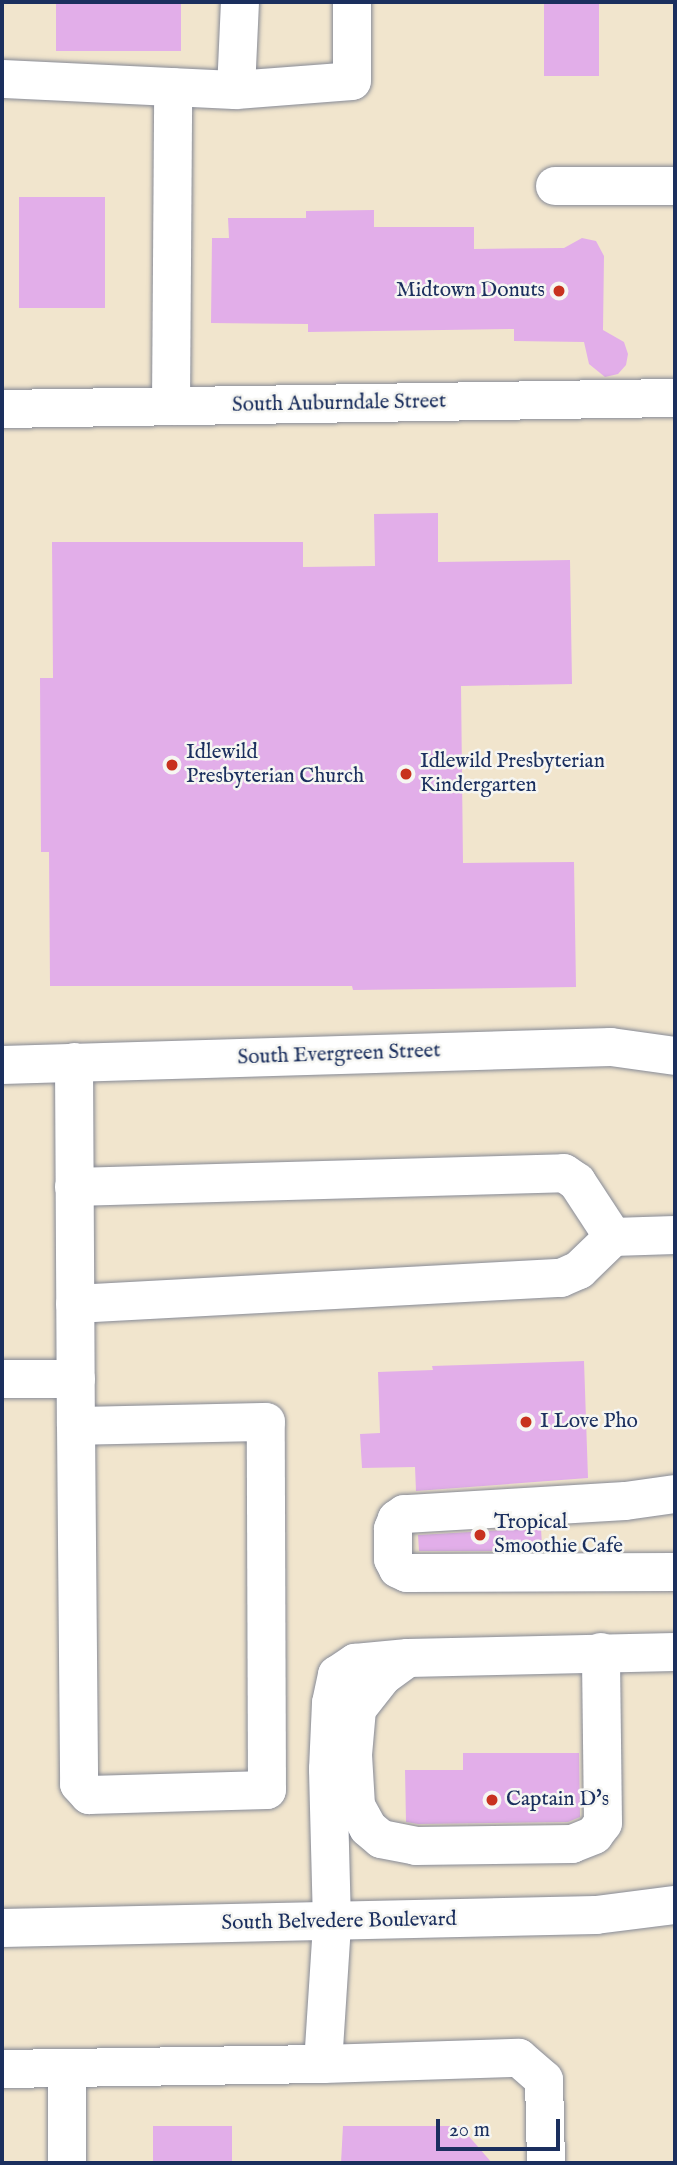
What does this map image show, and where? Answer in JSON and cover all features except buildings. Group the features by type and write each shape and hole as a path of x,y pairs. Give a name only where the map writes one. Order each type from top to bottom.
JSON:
{"street":[{"path":"236,90 240,2"},
{"path":"2,79 236,90 352,81 352,2"},
{"path":"171,406 173,87"},
{"path":"555,186 675,186"},
{"name":"South Auburndale Street","path":"2,409 675,398"},
{"name":"South Evergreen Street","path":"2,1065 611,1047 675,1056"},
{"path":"74,1062 74,1187 76,1379 76,1426 79,1784 89,1795 267,1790 266,1422 76,1426"},
{"path":"74,1187 564,1173 577,1182 613,1237"},
{"path":"75,1304 561,1278 579,1270 613,1237 675,1235"},
{"path":"2,1379 76,1379"},
{"path":"675,1494 625,1501 404,1514 397,1519 393,1529 393,1559 398,1569 407,1573 675,1572"},
{"path":"323,2064 332,1923 328,1769 331,1703 337,1675 355,1663 408,1658 675,1652"},
{"path":"408,1658 383,1676 356,1709 353,1755 356,1806 368,1828 382,1839 416,1846 572,1844 594,1835 603,1823 601,1653"},
{"name":"South Belvedere Boulevard","path":"2,1928 332,1923 596,1915 675,1905"},
{"path":"2,2069 519,2058 544,2080 546,2163"},
{"path":"67,2068 67,2163"}],"place":[{"name":"Midtown Donuts","path":"559,291"},
{"name":"Idlewild Presbyterian Church","path":"172,765"},
{"name":"Idlewild Presbyterian Kindergarten","path":"406,774"},
{"name":"I Love Pho","path":"526,1422"},
{"name":"Tropical Smoothie Cafe","path":"480,1535"},
{"name":"Captain D's","path":"492,1800"}]}
